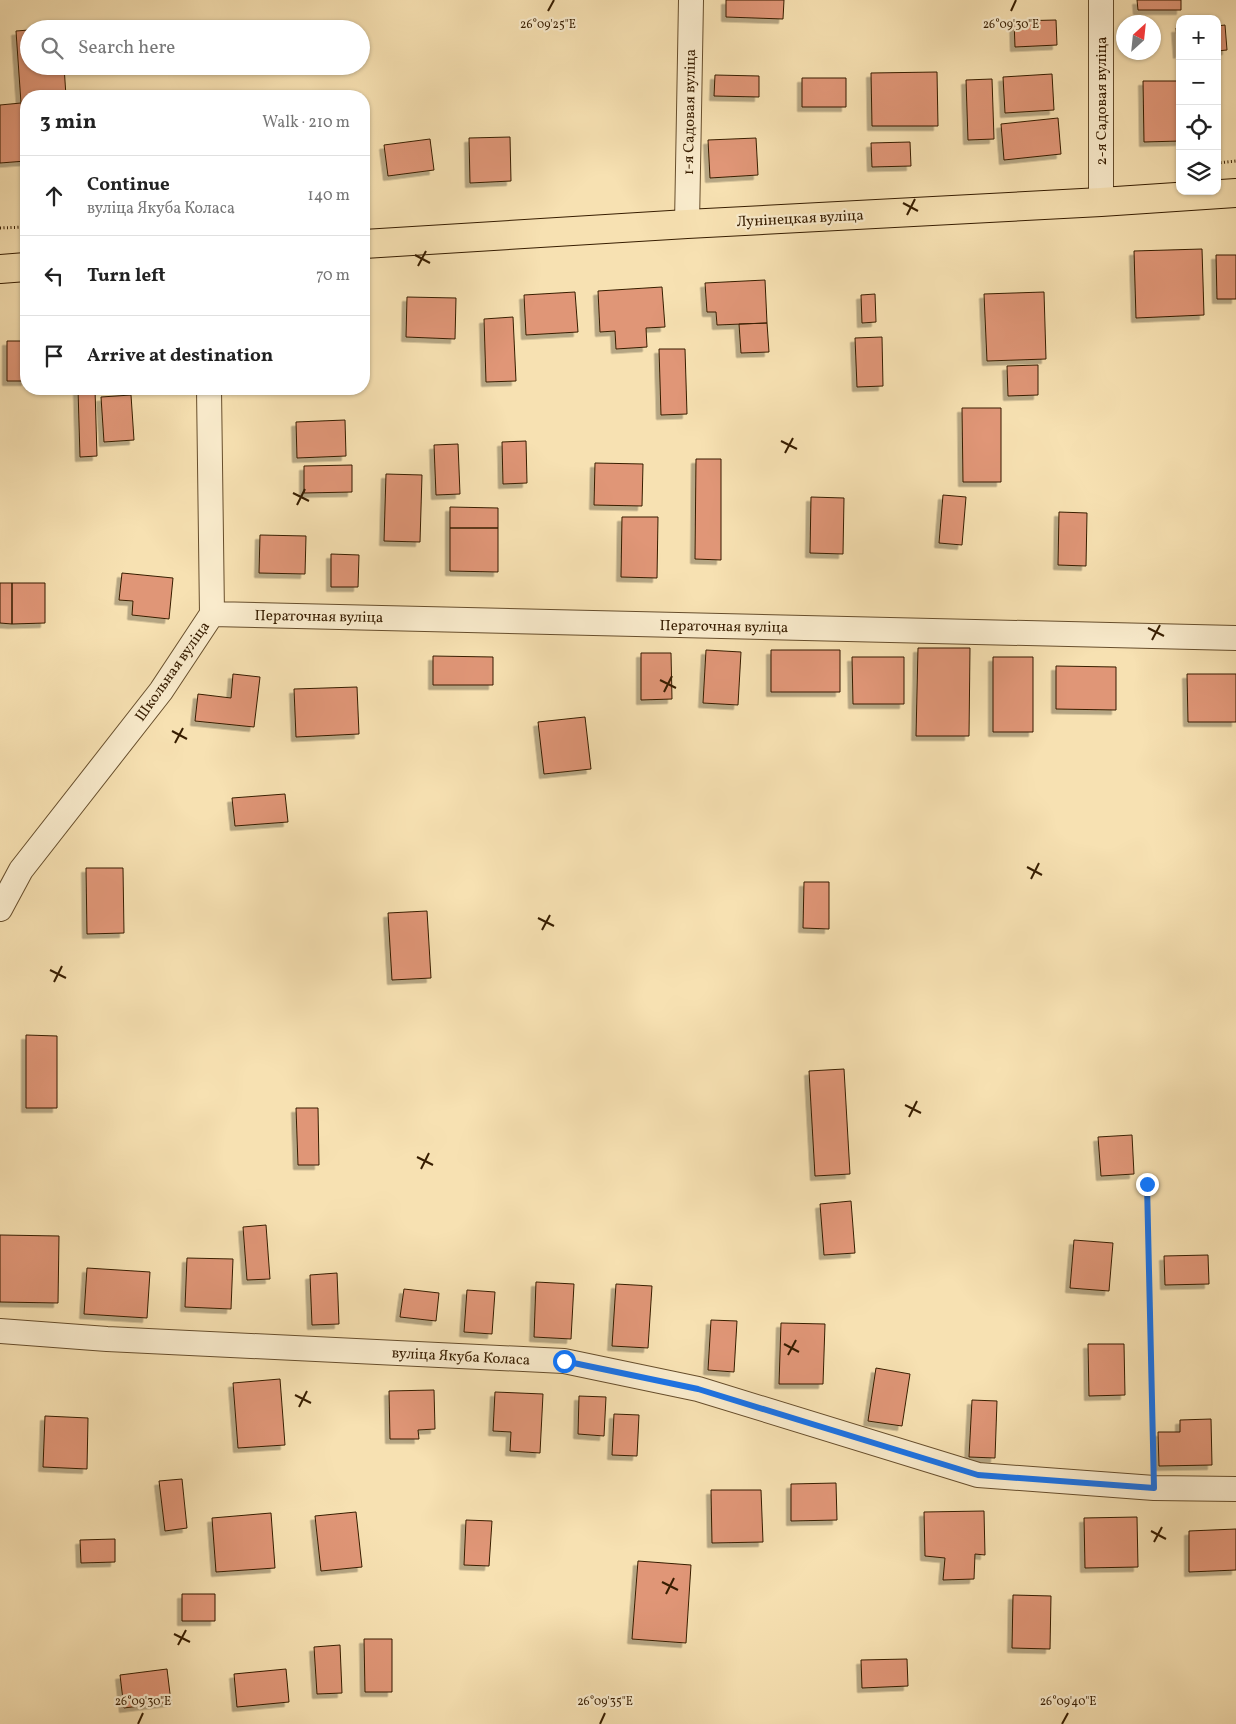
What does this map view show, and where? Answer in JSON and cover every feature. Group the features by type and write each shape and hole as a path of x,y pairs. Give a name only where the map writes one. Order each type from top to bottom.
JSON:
{"main road":[{"name":"Лунінецкая вуліца","path":"370,244 1236,193"},
{"path":"0,269 20,267"}],"street":[{"name":"1-я Садовая вуліца","path":"686,224 691,0"},
{"name":"2-я Садовая вуліца","path":"1101,0 1101,202"},
{"name":"Школьная вуліца","path":"0,909 21,870 161,691 212,614 209,395"},
{"name":"Ператочная вуліца","path":"212,614 1236,638"},
{"name":"вуліца Якуба Коласа","path":"0,1331 107,1339 564,1361 698,1389 978,1475 1154,1488 1236,1489"}],"path":[{"path":"1221,163 1236,161"},
{"path":"0,228 20,227"},
{"path":"1147,1184 1154,1488"}],"building":[{"path":"726,0 784,0 783,19 726,17"},
{"path":"1137,0 1181,0 1181,10 1138,10"},
{"path":"1056,20 1057,45 1015,47 1014,21"},
{"path":"1225,25 1227,50 1221,51 1221,26"},
{"path":"16,31 20,31 20,75 65,75 66,90 20,90"},
{"path":"937,72 938,126 872,126 871,73"},
{"path":"1052,74 1054,110 1005,113 1003,77"},
{"path":"715,75 759,76 759,97 714,96"},
{"path":"802,78 846,78 846,107 802,107"},
{"path":"992,79 994,139 968,140 966,80"},
{"path":"1143,81 1176,81 1176,141 1144,142"},
{"path":"20,103 20,161 0,163 0,105"},
{"path":"1058,118 1061,154 1004,160 1001,124"},
{"path":"510,137 511,181 470,183 469,138"},
{"path":"756,138 758,175 710,178 708,140"},
{"path":"430,139 434,170 388,176 384,145"},
{"path":"910,142 911,166 872,167 871,143"},
{"path":"1202,249 1204,315 1136,318 1134,251"},
{"path":"1216,255 1236,255 1236,299 1217,299"},
{"path":"765,280 767,323 717,325 716,312 707,312 705,283"},
{"path":"662,287 665,327 646,328 647,347 616,349 615,331 600,332 598,291"},
{"path":"575,292 578,332 526,335 524,295"},
{"path":"1044,292 1046,359 987,361 984,294"},
{"path":"875,294 876,322 862,323 861,295"},
{"path":"407,297 456,298 455,339 406,337"},
{"path":"513,317 516,381 486,382 484,319"},
{"path":"767,323 769,352 741,353 739,324"},
{"path":"882,337 883,386 857,387 855,338"},
{"path":"7,341 20,341 20,381 7,381"},
{"path":"659,349 685,349 687,414 661,415"},
{"path":"1038,365 1038,395 1008,396 1007,366"},
{"path":"78,395 95,395 97,456 80,457"},
{"path":"131,395 134,440 104,442 101,397"},
{"path":"962,408 1001,408 1001,482 963,482"},
{"path":"345,420 346,456 297,458 296,422"},
{"path":"526,441 527,483 503,484 502,442"},
{"path":"458,444 460,494 436,495 434,445"},
{"path":"696,459 721,459 721,560 695,559"},
{"path":"595,463 643,464 642,506 594,505"},
{"path":"352,465 352,492 304,493 304,466"},
{"path":"386,474 422,475 420,542 384,541"},
{"path":"943,495 966,497 962,545 939,543"},
{"path":"811,497 844,498 843,554 810,553"},
{"path":"450,507 498,508 498,528 450,528"},
{"path":"1059,512 1087,513 1086,566 1058,565"},
{"path":"622,517 658,517 657,578 621,577"},
{"path":"450,528 498,528 498,572 450,571"},
{"path":"260,535 306,536 305,574 259,573"},
{"path":"331,554 359,555 358,587 331,587"},
{"path":"122,573 173,578 169,619 132,615 133,601 119,600"},
{"path":"0,583 12,583 12,624 0,623"},
{"path":"12,583 45,583 45,623 12,624"},
{"path":"918,648 970,648 969,736 916,736"},
{"path":"706,650 741,652 738,705 703,703"},
{"path":"771,650 840,650 840,692 771,692"},
{"path":"641,653 671,653 672,699 641,700"},
{"path":"433,656 493,657 493,685 433,685"},
{"path":"852,657 904,657 904,704 853,704"},
{"path":"993,657 1033,657 1033,732 993,732"},
{"path":"1056,666 1116,667 1116,710 1056,709"},
{"path":"233,674 260,677 254,727 195,721 198,694 231,698"},
{"path":"1187,674 1236,674 1236,722 1188,722"},
{"path":"357,687 359,734 296,737 294,689"},
{"path":"585,717 591,769 544,774 538,722"},
{"path":"285,794 288,822 235,826 232,798"},
{"path":"86,868 123,868 124,933 87,934"},
{"path":"804,882 829,882 829,929 803,928"},
{"path":"427,911 431,978 392,980 388,913"},
{"path":"26,1035 57,1036 57,1108 26,1108"},
{"path":"844,1069 850,1174 815,1176 809,1071"},
{"path":"296,1108 318,1108 319,1165 298,1165"},
{"path":"1132,1135 1134,1174 1101,1176 1098,1137"},
{"path":"851,1201 855,1253 824,1255 820,1204"},
{"path":"266,1225 270,1279 247,1280 243,1227"},
{"path":"0,1235 59,1236 58,1303 0,1302"},
{"path":"1074,1240 1113,1243 1109,1291 1070,1288"},
{"path":"1208,1255 1209,1284 1165,1285 1164,1256"},
{"path":"187,1258 233,1259 231,1309 185,1307"},
{"path":"87,1268 150,1272 147,1318 84,1314"},
{"path":"337,1273 339,1324 312,1325 310,1275"},
{"path":"536,1282 574,1284 571,1339 534,1337"},
{"path":"616,1284 652,1286 648,1348 612,1346"},
{"path":"404,1289 439,1293 436,1321 400,1317"},
{"path":"467,1290 495,1292 492,1334 464,1332"},
{"path":"711,1320 737,1321 734,1372 708,1370"},
{"path":"781,1323 825,1324 823,1384 779,1384"},
{"path":"1088,1344 1124,1344 1125,1395 1089,1396"},
{"path":"876,1368 910,1374 902,1426 868,1421"},
{"path":"280,1379 285,1445 238,1448 233,1383"},
{"path":"434,1390 435,1429 418,1430 419,1439 390,1439 389,1391"},
{"path":"495,1392 543,1394 540,1453 510,1451 511,1432 493,1431"},
{"path":"579,1396 606,1397 604,1436 578,1434"},
{"path":"972,1400 997,1401 995,1458 969,1457"},
{"path":"614,1414 639,1415 637,1456 612,1455"},
{"path":"45,1416 88,1418 87,1469 43,1467"},
{"path":"1211,1419 1212,1465 1159,1466 1158,1432 1180,1432 1180,1420"},
{"path":"182,1479 187,1528 165,1531 159,1481"},
{"path":"836,1483 837,1520 791,1521 791,1484"},
{"path":"711,1490 761,1490 763,1542 712,1543"},
{"path":"984,1511 985,1555 975,1554 974,1579 943,1580 945,1558 925,1556 924,1512"},
{"path":"356,1512 362,1567 321,1571 315,1516"},
{"path":"271,1513 275,1568 216,1572 212,1518"},
{"path":"1137,1517 1138,1567 1085,1568 1084,1518"},
{"path":"466,1520 492,1521 489,1566 464,1565"},
{"path":"1236,1529 1236,1570 1189,1572 1189,1531"},
{"path":"115,1539 115,1562 81,1563 80,1540"},
{"path":"638,1561 691,1565 686,1643 632,1639"},
{"path":"182,1594 215,1594 215,1621 182,1621"},
{"path":"1013,1595 1051,1596 1050,1649 1012,1648"},
{"path":"364,1639 392,1639 392,1692 365,1692"},
{"path":"340,1645 342,1693 317,1694 314,1647"},
{"path":"907,1659 908,1686 862,1688 861,1660"},
{"path":"167,1669 171,1702 124,1708 120,1675"},
{"path":"286,1669 289,1702 237,1707 234,1674"}],"route":[{"path":"564,1361 698,1389 978,1475 1154,1488 1147,1184"}]}
